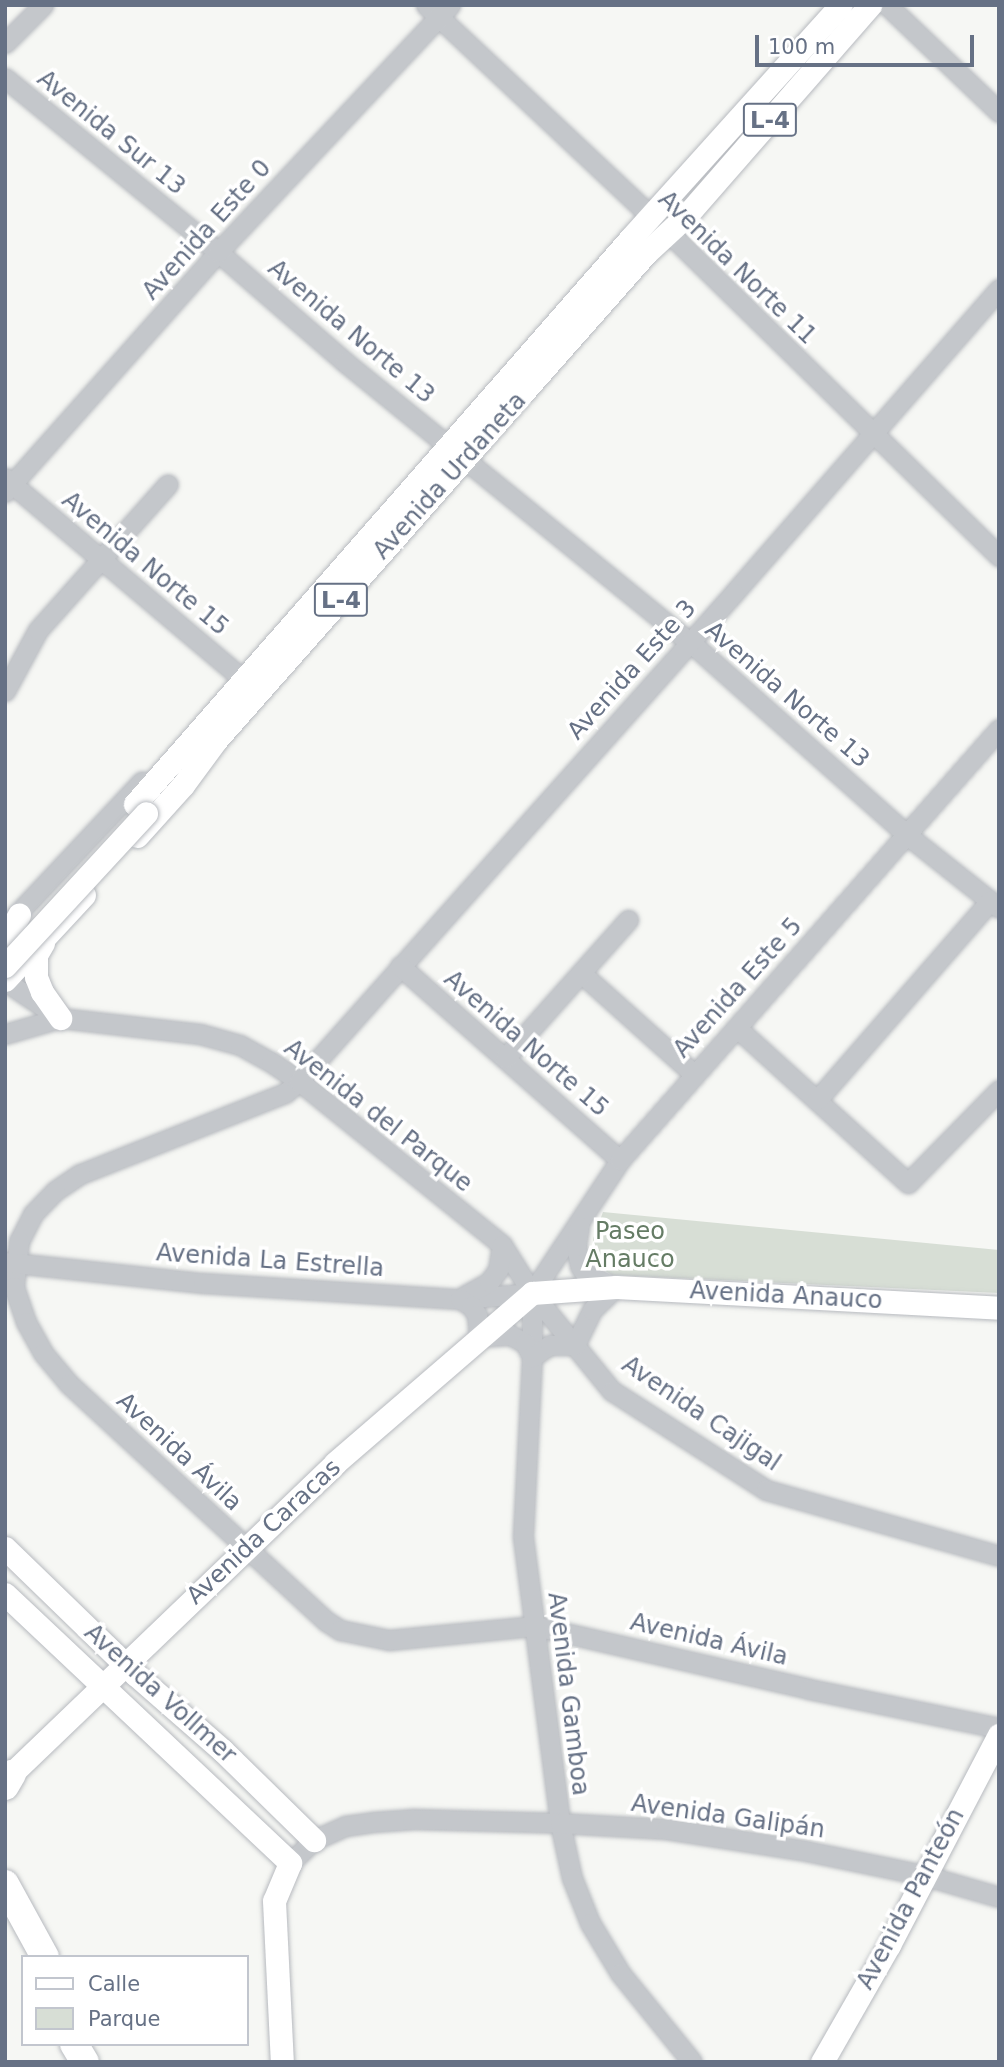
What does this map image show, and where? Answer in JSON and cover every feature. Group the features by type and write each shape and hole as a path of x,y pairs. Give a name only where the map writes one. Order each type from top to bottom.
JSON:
{"highway":[{"path":"5,1884 44,1955"},
{"path":"5,1915 25,1955"},
{"path":"75,2046 86,2062"}],"main road":[{"name":"Avenida Urdaneta","path":"208,735 457,453 651,218 841,5"},
{"name":"Avenida Urdaneta","path":"5,980 45,940 183,785 208,735 245,681 646,253 669,233 870,5"},
{"name":"L-4","path":"5,942 140,808 208,735"},
{"name":"L-4","path":"5,965 140,808"},
{"name":"L-4","path":"5,942 12,920"},
{"name":"L-4","path":"5,942 15,954 23,954 45,940"},
{"name":"L-4","path":"45,940 36,955 36,976 42,992 60,1018"},
{"name":"Avenida Anauco","path":"532,1293 616,1287 999,1308"},
{"name":"Avenida Caracas","path":"8,1780 335,1463 532,1293"},
{"name":"Avenida Vollmer","path":"5,1548 125,1664 222,1750 314,1840"},
{"name":"Avenida Vollmer","path":"5,1594 290,1863"},
{"name":"Avenida Panteón","path":"822,2062 889,1945 923,1875 999,1735"},
{"path":"282,2062 274,1901 290,1863"}],"street":[{"path":"5,43 43,5"},
{"path":"887,5 999,112"},
{"name":"Avenida Norte 11","path":"438,9 999,556"},
{"name":"Avenida Este 0","path":"8,485 438,9"},
{"name":"Avenida Sur 13","path":"5,79 218,253"},
{"name":"Avenida Norte 13","path":"218,253 457,453 690,642 907,835 994,904"},
{"name":"Avenida Este 3","path":"299,1081 690,642 999,289"},
{"path":"5,691 38,630 168,484"},
{"name":"Avenida Norte 15","path":"8,485 103,560 245,681"},
{"name":"Avenida Este 5","path":"532,1293 620,1160 999,729"},
{"name":"Avenida Urdaneta","path":"12,920 160,763 208,735"},
{"path":"817,1100 994,904"},
{"path":"505,1058 628,920"},
{"name":"Avenida Norte 15","path":"400,966 620,1160"},
{"path":"581,973 694,1074"},
{"name":"Avenida del Parque","path":"5,980 60,1018 200,1034 240,1045 299,1081 502,1245 532,1293"},
{"path":"5,1034 60,1018"},
{"path":"737,1028 908,1183 999,1090"},
{"name":"Avenida Ávila","path":"299,1081 285,1093 80,1174 55,1191 33,1214 11,1262 18,1303 43,1353 69,1384 246,1548 326,1620 358,1635 389,1640 535,1626 809,1689 999,1728"},
{"path":"502,1245 499,1270 489,1282 460,1298 471,1306 477,1315 479,1338 510,1335 525,1343 532,1357 550,1345 575,1345 592,1310 616,1287 586,1275 580,1266 576,1246 580,1221"},
{"name":"Avenida La Estrella","path":"11,1262 203,1283 460,1298 532,1293"},
{"name":"Avenida Cajigal","path":"532,1293 612,1391 766,1490 999,1556"},
{"name":"Avenida Gamboa","path":"532,1293 532,1357 523,1538 561,1823 572,1878 590,1923 620,1973 692,2062"},
{"name":"Avenida Galipán","path":"290,1863 314,1840 345,1826 412,1819 561,1823 666,1829 806,1851 923,1875 999,1897"}],"green space":[{"name":"Paseo Anauco","path":"603,1212 999,1250 999,1293 612,1275 598,1266 593,1253 593,1239"}]}
